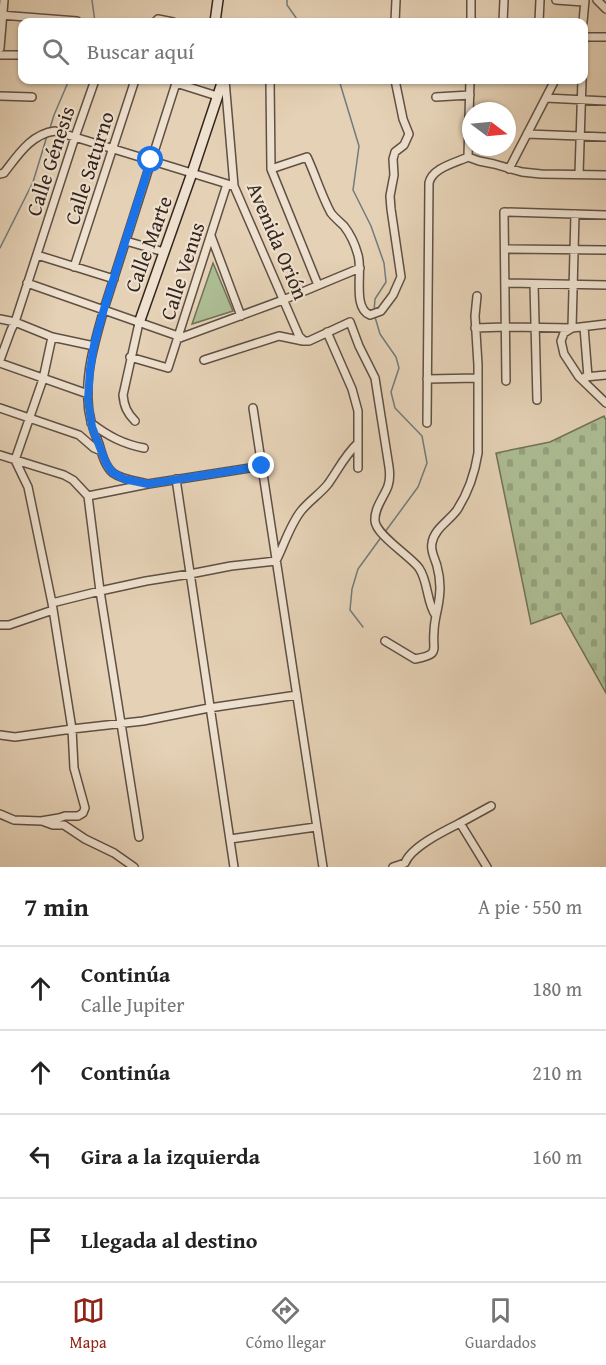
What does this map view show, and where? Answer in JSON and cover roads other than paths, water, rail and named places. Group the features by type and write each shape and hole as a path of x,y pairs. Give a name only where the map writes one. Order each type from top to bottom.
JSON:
{"street":[{"path":"0,48 4,0"},
{"path":"216,18 218,0"},
{"path":"395,18 396,0"},
{"path":"471,0 471,18"},
{"path":"503,18 504,0"},
{"path":"539,18 540,0"},
{"path":"556,0 584,1 583,18"},
{"path":"597,0 606,9"},
{"path":"1,15 39,18"},
{"path":"588,37 606,37"},
{"path":"0,54 18,55"},
{"name":"Calle Génesis","path":"0,362 94,84"},
{"name":"Calle Saturno","path":"74,267 134,84"},
{"path":"148,484 124,479 112,472 106,463 92,423 88,394 94,345 104,309 175,84"},
{"path":"184,84 217,96"},
{"name":"Calle Marte","path":"135,421 124,406 123,395 130,357 139,323 222,84"},
{"name":"Avenida Orión","path":"224,84 230,185 303,341"},
{"path":"270,84 271,169 318,285"},
{"path":"271,169 307,157 332,213 353,239 359,257 362,309 366,314 374,315 393,295 401,277 390,196 395,152 404,145 409,134 403,119 396,84"},
{"path":"468,157 470,84"},
{"path":"509,169 553,84"},
{"path":"579,174 582,84"},
{"path":"436,97 470,95"},
{"path":"0,96 32,98"},
{"path":"546,98 606,101"},
{"path":"0,174 4,173 28,143 47,132 55,131 230,185"},
{"path":"527,134 606,137"},
{"path":"427,423 430,177 435,172 468,157 509,169 541,174 606,175"},
{"name":"Calle Venus","path":"130,357 168,368 230,185"},
{"path":"506,381 504,212 606,215"},
{"path":"572,328 574,214"},
{"path":"211,236 241,316"},
{"path":"126,241 164,252"},
{"path":"505,249 606,250"},
{"path":"37,255 114,279"},
{"path":"27,283 177,337 241,316 360,268"},
{"path":"505,283 606,285"},
{"path":"534,284 537,400"},
{"path":"385,641 415,659 434,651 436,616 441,597 432,543 441,526 458,509 476,465 479,435 477,296"},
{"path":"0,319 15,322 52,337 94,345"},
{"path":"204,360 279,336 309,341 350,322 375,378 390,476 388,486 375,514 375,524 419,568 436,616"},
{"path":"476,328 572,328 606,324"},
{"path":"584,327 588,376"},
{"path":"572,328 564,333 561,341 564,354 579,377 606,403"},
{"path":"327,332 355,396 358,411 358,468"},
{"path":"0,814 14,820 42,821 78,816 85,808 74,768 72,729 53,606 28,487 15,460 43,379 52,337"},
{"path":"0,362 88,394"},
{"path":"579,377 606,375"},
{"path":"427,379 478,378"},
{"path":"0,408 79,435 101,451"},
{"path":"253,408 323,867"},
{"path":"92,423 118,441 144,448"},
{"path":"276,561 302,510 325,487 348,453 358,443"},
{"path":"0,455 64,475 73,480 87,496 99,591 139,837"},
{"path":"87,496 262,466"},
{"path":"176,479 234,867"},
{"path":"0,624 9,625 53,606 99,591 231,566 276,561"},
{"path":"0,735 15,737 143,721 209,708 297,695"},
{"path":"393,867 407,865 408,856 414,851 490,806"},
{"path":"42,821 53,825 64,825 134,867"},
{"path":"460,823 487,867"},
{"path":"230,839 316,827"}],"waterway":[{"path":"92,0 94,18"},
{"path":"287,0 287,5 296,18"},
{"path":"50,128 67,84"},
{"path":"340,84 359,146 353,190 371,226 384,263 386,282 375,299 374,312"},
{"path":"0,248 33,182 47,136"},
{"path":"375,317 380,334 396,357 399,368 391,392 395,408 422,436 427,463 418,487 385,532"},
{"path":"363,627 350,610 352,589 358,569 382,536"}]}
